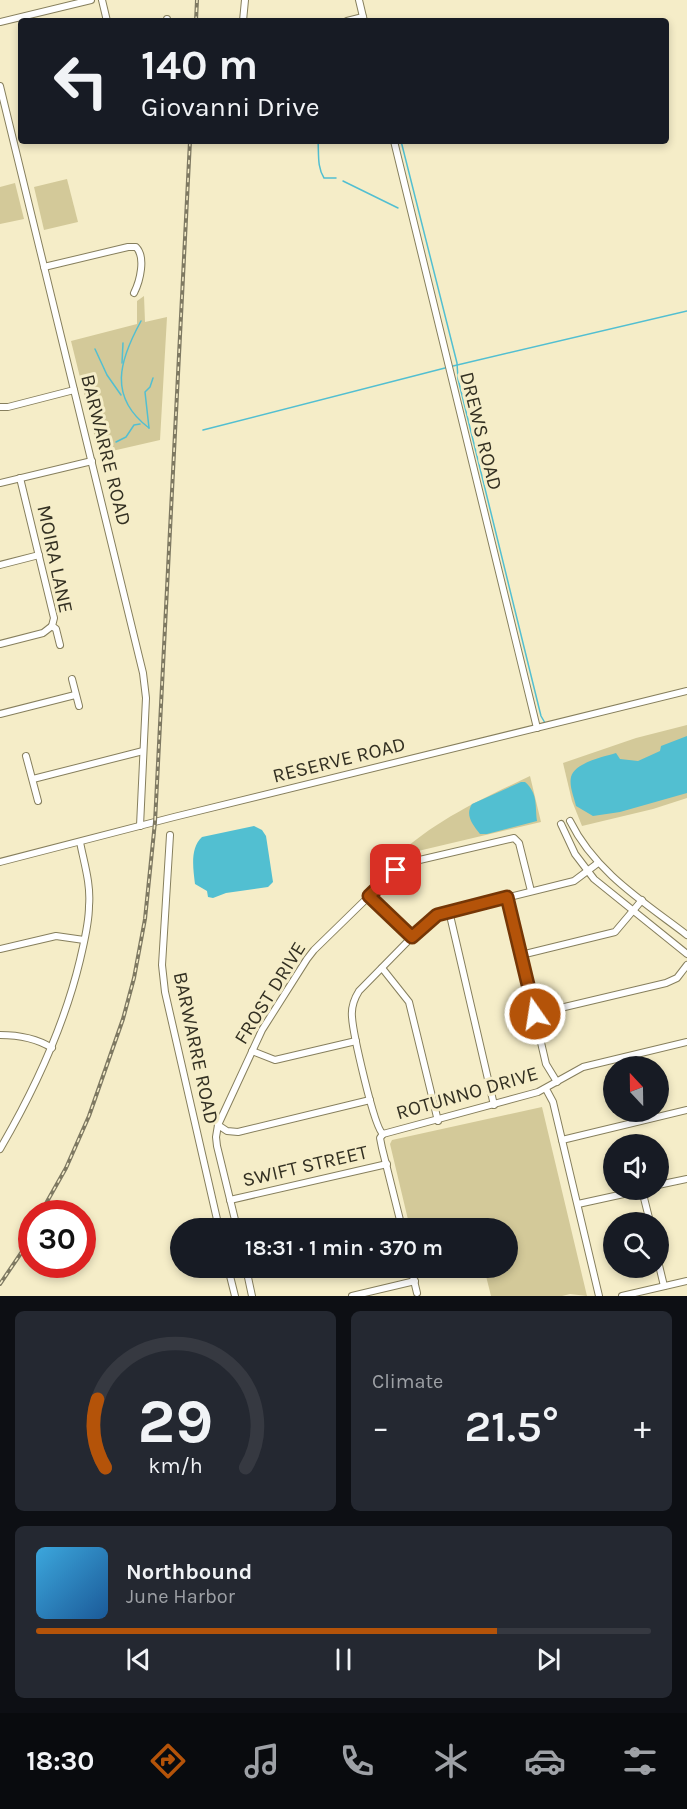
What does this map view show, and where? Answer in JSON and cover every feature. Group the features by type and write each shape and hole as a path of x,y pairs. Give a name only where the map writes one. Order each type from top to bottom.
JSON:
{"street":[{"path":"0,22 91,0"},
{"path":"102,0 106,18"},
{"path":"243,18 245,0"},
{"path":"359,0 364,18"},
{"name":"BARWARRE ROAD","path":"0,86 143,673 146,698 140,826"},
{"name":"DREWS ROAD","path":"395,144 537,728"},
{"path":"44,267 136,247 141,257 139,280 134,293"},
{"path":"0,407 74,390"},
{"path":"0,483 92,460"},
{"name":"MOIRA LANE","path":"20,478 54,618 52,626 56,629 60,645"},
{"path":"0,565 39,555"},
{"path":"0,644 43,633 52,626"},
{"path":"72,680 79,706"},
{"name":"RESERVE ROAD","path":"0,862 687,692"},
{"path":"0,714 75,695"},
{"path":"33,779 143,751"},
{"path":"26,756 38,801"},
{"path":"570,821 580,841 598,863 687,935"},
{"path":"561,824 575,854 597,882 687,954"},
{"name":"BARWARRE ROAD","path":"170,835 163,977 169,1015 217,1218"},
{"name":"FROST DRIVE","path":"234,1218 216,1137 218,1125 262,1030 310,954 406,863 513,837 519,841 531,891"},
{"path":"0,1149 28,1099 65,1015 90,906 80,842"},
{"path":"383,1134 378,1130 356,1041 352,1016 354,1000 360,991 434,917 449,911 574,881 598,863"},
{"path":"369,896 412,937"},
{"path":"507,897 546,1064 557,1082"},
{"path":"521,956 610,934 618,930 642,900"},
{"path":"449,911 494,1105"},
{"path":"0,949 56,936 84,940"},
{"path":"535,1014 666,983 677,978 687,965"},
{"path":"382,968 409,1002 438,1121"},
{"path":"0,1035 35,1039 52,1048"},
{"path":"252,1051 275,1060 356,1041"},
{"name":"ROTUNNO DRIVE","path":"399,1218 381,1138 383,1134 438,1121 546,1089 583,1067 687,1042"},
{"path":"546,1089 553,1102 599,1296"},
{"path":"218,1125 227,1131 238,1132 370,1100"},
{"path":"562,1140 687,1110"},
{"name":"SWIFT STREET","path":"230,1200 387,1164"},
{"path":"669,1183 687,1179"},
{"path":"578,1204 603,1199"},
{"path":"230,1278 235,1296"},
{"path":"248,1278 252,1296"},
{"path":"414,1278 417,1293"},
{"path":"662,1278 664,1286"},
{"path":"352,1296 415,1281"},
{"path":"622,1296 687,1281"}],"shaded area":[{"path":"67,179 78,222 44,230 34,187"},
{"path":"15,183 24,219 0,224 0,187"},
{"path":"144,296 145,322 167,317 160,440 99,454 71,341 137,324 137,301"},
{"path":"687,725 687,798 653,809 582,826 572,801 563,763 636,738"},
{"path":"530,776 541,822 397,856 427,831 478,801"},
{"path":"542,1107 587,1296 570,1294 491,1296 486,1278 518,1278 518,1218 408,1218 390,1144 392,1140"}],"water":[{"path":"687,736 687,793 620,812 593,816 576,806 571,788 571,777 578,767 616,753 620,759 638,761 660,751 661,746"},
{"path":"521,782 529,786 534,795 537,821 480,834 469,816 472,804"},
{"path":"254,826 262,830 266,836 273,882 268,887 226,893 213,898 208,897 207,891 195,884 193,859 198,842 202,837"}],"waterway":[{"path":"318,144 320,169 324,178 336,178"},
{"path":"402,144 457,363 458,379 541,716 545,723"},
{"path":"343,181 398,208"},
{"path":"453,366 687,311"},
{"path":"141,321 127,350 121,378 127,404 149,428"},
{"path":"122,363 123,343"},
{"path":"95,349 107,375 121,395"},
{"path":"203,430 445,368"},
{"path":"149,428 145,392 150,387 153,378"},
{"path":"116,442 126,437 134,425 140,424"}],"railway":[{"path":"196,18 197,0"},
{"path":"48,1200 66,1168 89,1116 123,1019 134,978 145,919 155,822 190,144"},
{"path":"0,1284 18,1258"}],"route":[{"path":"396,870 369,896 412,937 437,915 507,897 535,1014"}]}
